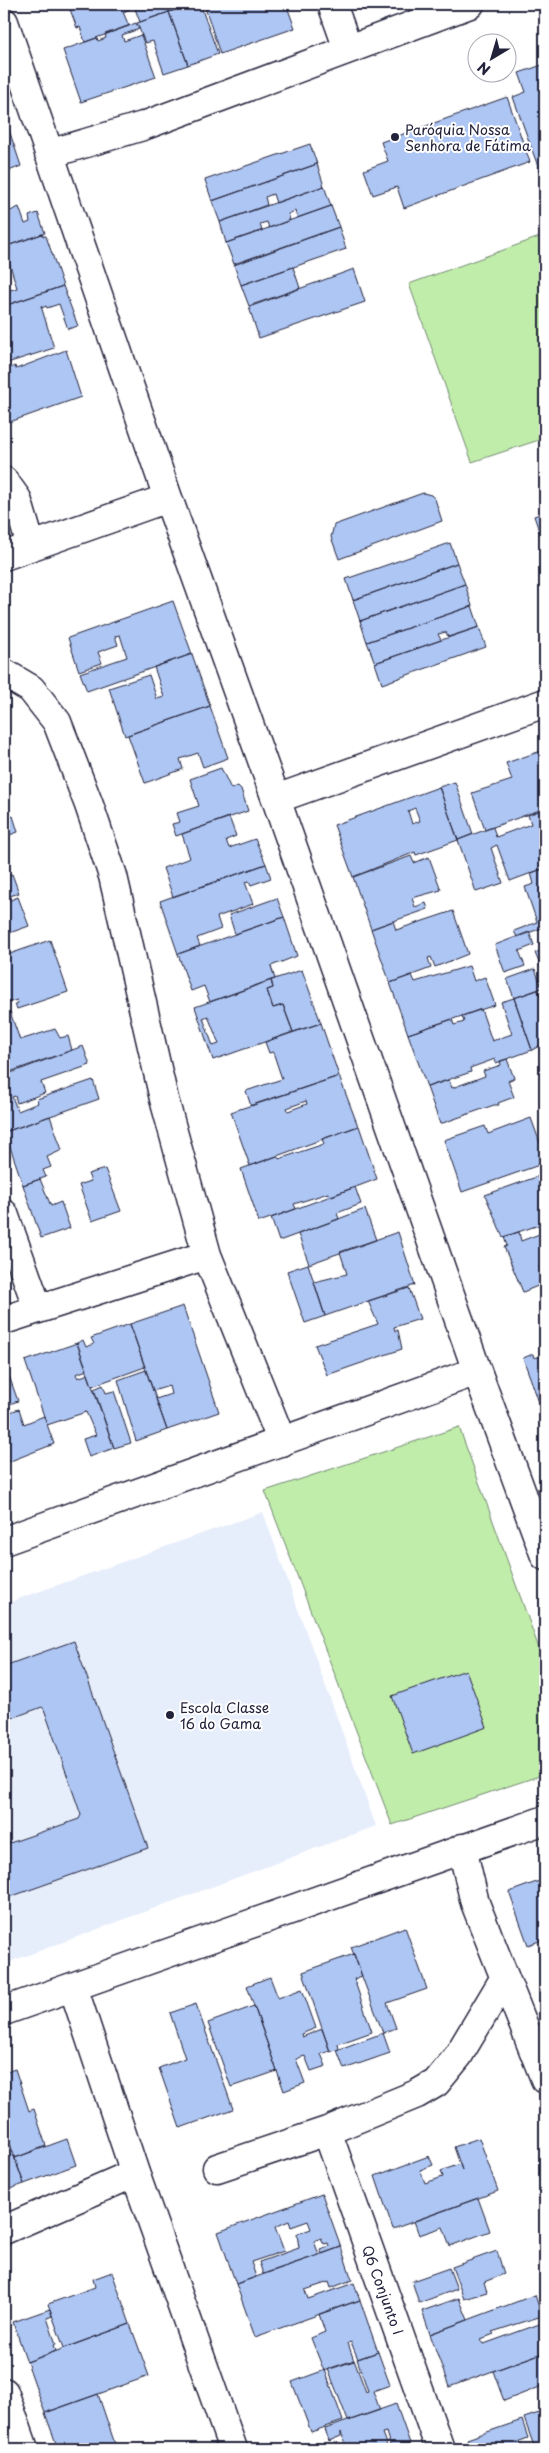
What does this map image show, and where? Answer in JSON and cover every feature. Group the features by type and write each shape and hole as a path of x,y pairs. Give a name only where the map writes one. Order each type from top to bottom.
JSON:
{"street":[{"path":"332,4 348,49"},
{"path":"49,154 143,126 470,4"},
{"path":"4,22 168,498 477,1371 545,1556"},
{"path":"4,481 17,499 31,546"},
{"path":"4,556 168,498"},
{"path":"4,673 31,689 57,722 89,804 113,876 164,1099 206,1255 282,1442"},
{"path":"276,799 545,703"},
{"path":"4,1214 38,1309"},
{"path":"4,1320 206,1255"},
{"path":"4,1541 477,1371"},
{"path":"4,2011 545,1820"},
{"path":"462,1848 475,1903 545,2080"},
{"path":"217,2168 326,2131 418,2094 436,2083 458,2056 504,1979"},
{"path":"73,1987 135,2173 233,2449"},
{"name":"Q6 Conjunto I","path":"326,2131 440,2449"},
{"path":"4,2230 135,2173"},
{"path":"4,2392 24,2449"}],"shaded area":[{"name":"Escola Classe 16 do Gama","path":"263,1512 376,1826 4,1964 4,1604"}],"green space":[{"path":"545,235 545,438 472,462 409,284"},
{"path":"459,1427 545,1665 545,1774 392,1825 265,1491"}],"building":[{"path":"68,4 128,4 130,9 123,12 129,26 85,42 80,27 77,28"},
{"path":"140,4 166,4 169,12 140,22 134,6"},
{"path":"166,4 192,4 169,12"},
{"path":"192,4 200,4 218,54 188,65 169,12"},
{"path":"204,4 286,4 295,28 220,54"},
{"path":"169,12 188,65 164,73 153,41 145,43 137,23"},
{"path":"136,23 139,29 122,35 124,41 141,35 156,77 81,102 63,50 97,38 98,41 106,38 105,34"},
{"path":"545,64 545,170 540,172 513,97 526,92 519,73"},
{"path":"507,97 530,162 404,208 397,187 373,195 364,170 388,161 381,142"},
{"path":"8,127 21,166 4,173 4,129"},
{"path":"310,144 317,164 212,201 205,180"},
{"path":"317,164 324,186 276,203 273,194 265,197 267,205 220,222 212,201"},
{"path":"324,186 331,206 297,218 295,211 288,214 290,220 269,228 267,222 260,224 262,231 226,243 220,222"},
{"path":"4,205 6,213 19,207 25,224 30,222 29,216 38,213 45,233 4,247"},
{"path":"331,206 339,227 234,264 226,243"},
{"path":"339,227 346,249 241,285 234,265"},
{"path":"42,234 46,236 63,286 4,306 4,292 17,288 9,262 4,264 4,247"},
{"path":"293,267 300,288 249,306 241,285"},
{"path":"354,269 365,302 259,338 249,307"},
{"path":"63,286 78,326 68,329 59,304 47,308 46,306 42,308 41,306 54,348 4,364 4,306"},
{"path":"66,350 81,397 4,424 4,364 8,363 10,368 15,366 16,369"},
{"path":"423,493 431,495 435,499 442,521 339,559 331,537 334,525"},
{"path":"545,512 545,548 534,516"},
{"path":"450,543 457,563 353,600 346,579"},
{"path":"457,563 465,584 360,621 353,600"},
{"path":"465,584 472,606 367,642 360,621"},
{"path":"173,601 192,654 87,691 80,673 127,657 120,635 115,636 118,645 98,652 102,663 79,671 68,638"},
{"path":"472,606 479,627 448,637 446,632 438,634 441,640 375,663 367,642"},
{"path":"479,627 486,647 382,684 375,663"},
{"path":"192,654 210,706 125,736 109,688 149,675 157,699 164,697 154,667"},
{"path":"210,706 228,758 203,767 198,753 180,759 183,769 145,783 128,735"},
{"path":"544,750 545,808 485,830 472,793 512,780 506,763"},
{"path":"221,768 231,789 238,786 241,789 248,811 176,836 172,824 180,822 177,813 199,806 190,779"},
{"path":"455,782 473,834 458,840 439,787"},
{"path":"4,784 10,803 4,806"},
{"path":"439,787 458,840 416,855 415,852 353,877 334,825","holes":["415,808 420,821 412,824 408,811"]},
{"path":"544,809 545,868 510,881 497,845 491,848 503,883 476,892 458,840 493,827 496,837 531,824 528,815"},
{"path":"13,816 18,832 4,837 4,820"},
{"path":"229,817 236,836 226,840 229,848 255,839 266,864 173,897 163,868 190,858 182,834"},
{"path":"411,856 414,863 429,857 441,890 412,898 415,907 426,903 428,909 371,929 353,877"},
{"path":"266,864 271,878 251,885 249,881 245,882 253,904 217,917 221,929 197,938 200,946 178,954 160,901"},
{"path":"545,868 545,927 517,937 514,931 537,922 525,887 534,884 531,873"},
{"path":"12,874 19,893 4,898 4,877"},
{"path":"7,897 8,901 18,897 29,926 4,935 4,898"},
{"path":"277,898 284,917 235,934 229,915"},
{"path":"453,911 468,954 435,967 431,957 428,958 431,968 390,983 371,929 393,921 396,930"},
{"path":"284,917 297,956 271,966 275,979 210,1002 204,986 191,991 178,954"},
{"path":"529,932 534,945 519,951 525,966 505,973 495,945"},
{"path":"50,940 68,992 17,1009 15,1004 18,1003 17,1000 4,1004 4,956"},
{"path":"545,949 545,969 542,970 535,953"},
{"path":"469,966 474,981 485,977 495,1005 408,1034 390,983 412,975 415,982"},
{"path":"535,969 542,988 514,998 507,979"},
{"path":"302,970 321,1023 293,1032 283,1005 273,1008 267,990 273,988 271,980"},
{"path":"271,980 273,988 267,990 273,1008 283,1005 293,1032 213,1060 195,1007","holes":["208,1016 219,1044 213,1046 203,1018"]},
{"path":"538,990 545,1009 545,1043 532,1050 514,998"},
{"path":"514,998 532,1050 496,1063 495,1059 470,1068 471,1072 427,1087 408,1034 452,1019 454,1025 464,1022 462,1016 481,1009 492,1041 512,1034 501,1002"},
{"path":"10,1012 20,1040 55,1029 60,1038 68,1036 72,1050 4,1074 4,1014"},
{"path":"321,1023 339,1076 251,1106 246,1091 282,1079 273,1052 269,1053 265,1042"},
{"path":"83,1046 90,1065 41,1082 45,1093 17,1103 15,1096 12,1097 18,1111 38,1103 37,1099 93,1080 99,1099 5,1132 4,1080 9,1078 8,1074"},
{"path":"507,1059 514,1078 508,1081 514,1097 498,1103 499,1105 494,1105 440,1124 427,1087 449,1080 452,1088 485,1076 483,1071 501,1065 500,1061"},
{"path":"339,1076 358,1126 250,1166 231,1112","holes":["306,1101 307,1104 288,1111 287,1108"]},
{"path":"50,1116 62,1150 47,1157 51,1167 43,1170 46,1177 23,1185 5,1132"},
{"path":"531,1118 540,1143 545,1142 545,1163 462,1192 444,1140 485,1126 488,1134"},
{"path":"359,1126 377,1179 329,1197 328,1193 294,1204 296,1209 259,1222 241,1169 277,1156 279,1159 324,1144 322,1139"},
{"path":"105,1169 121,1211 92,1221 79,1185 91,1181 88,1174"},
{"path":"545,1174 545,1223 503,1237 485,1195"},
{"path":"40,1179 51,1206 61,1202 70,1228 41,1238 23,1185"},
{"path":"355,1187 361,1204 337,1213 339,1219 279,1241 271,1218"},
{"path":"365,1209 376,1240 309,1264 298,1234"},
{"path":"398,1232 415,1285 325,1316 314,1282 347,1274 340,1252"},
{"path":"519,1232 521,1241 542,1233 545,1240 545,1264 539,1266 545,1283 523,1292 504,1247 507,1246 504,1237"},
{"path":"308,1264 325,1316 305,1323 287,1271"},
{"path":"409,1288 420,1319 394,1327 395,1331 398,1330 402,1349 327,1375 315,1345 378,1324 368,1301"},
{"path":"183,1306 219,1412 167,1430 156,1399 171,1394 169,1386 153,1391 130,1324"},
{"path":"130,1324 145,1367 92,1386 77,1343 83,1340 86,1347 94,1344 91,1338"},
{"path":"77,1343 87,1370 76,1374 78,1378 88,1374 114,1448 89,1457 83,1439 96,1435 86,1412 47,1425 25,1361"},
{"path":"533,1354 534,1358 545,1355 545,1406 541,1408 523,1358"},
{"path":"146,1370 167,1430 136,1441 118,1380"},
{"path":"8,1373 18,1401 4,1406 4,1374"},
{"path":"103,1385 106,1393 114,1391 131,1443 114,1448 94,1389"},
{"path":"19,1409 24,1424 44,1416 54,1444 8,1462 4,1451 4,1414"},
{"path":"74,1641 148,1848 4,1899 4,1845 79,1819 81,1815 44,1709 42,1707 4,1721 4,1666"},
{"path":"466,1670 487,1727 413,1754 392,1696"},
{"path":"545,1879 545,1939 528,1945 509,1892"},
{"path":"405,1927 427,1989 387,2003 396,2028 383,2033 351,1947"},
{"path":"354,1954 362,1976 354,1979 372,2032 338,2044 339,2049 330,2052 303,1972"},
{"path":"270,1977 278,1998 302,1989 316,2028 301,2034 302,2037 322,2029 330,2051 321,2054 326,2066 311,2071 305,2056 296,2059 305,2083 284,2091 247,1986"},
{"path":"196,2004 233,2109 180,2128 159,2068 185,2058 170,2013"},
{"path":"254,2006 277,2071 231,2087 208,2023"},
{"path":"383,2033 390,2053 344,2069 337,2050"},
{"path":"15,2069 29,2111 34,2109 46,2146 15,2158 4,2127 4,2073"},
{"path":"7,2138 24,2184 4,2191 4,2139"},
{"path":"479,2138 498,2191 393,2229 375,2176 429,2156 433,2165 420,2170 425,2183 443,2177 441,2171 460,2164 454,2147"},
{"path":"67,2139 76,2165 24,2184 15,2158"},
{"path":"322,2194 341,2247 322,2254 320,2249 329,2246 328,2243 324,2244 321,2238 314,2241 319,2255 263,2274 259,2262 299,2248 297,2234 311,2229 308,2221 291,2227 289,2221 275,2227 284,2251 251,2262 256,2277 236,2284 218,2232"},
{"path":"478,2198 490,2231 450,2246 443,2227 419,2235 414,2221"},
{"path":"341,2247 352,2280 331,2288 329,2282 305,2290 308,2299 354,2283 360,2300 255,2337 236,2284"},
{"path":"497,2251 504,2274 484,2282 487,2292 464,2299 452,2267"},
{"path":"449,2268 457,2289 419,2303 412,2281"},
{"path":"112,2272 130,2324 64,2348 48,2304 95,2287 93,2279"},
{"path":"535,2295 542,2316 492,2332 494,2334 481,2339 484,2344 545,2322 545,2352 449,2387 430,2334"},
{"path":"459,2298 468,2320 430,2334 422,2311"},
{"path":"360,2300 378,2352 358,2359 351,2342 348,2343 354,2361 324,2371 311,2338 325,2332 319,2314"},
{"path":"50,2309 52,2316 47,2318 56,2344 54,2345 56,2351 27,2362 13,2322"},
{"path":"130,2324 149,2376 45,2413 27,2362"},
{"path":"378,2352 390,2385 373,2391 380,2410 348,2421 328,2369 354,2360 366,2392 368,2391 357,2359"},
{"path":"545,2352 545,2385 504,2401 493,2371"},
{"path":"325,2370 343,2421 311,2432 292,2382"},
{"path":"98,2394 116,2447 110,2449 58,2449 45,2413"},
{"path":"396,2404 412,2449 391,2449 386,2432 382,2433 388,2449 347,2449 341,2432 341,2436 329,2441 325,2429"},
{"path":"545,2411 545,2445 535,2449 524,2418"},
{"path":"522,2420 528,2438 520,2441 523,2449 471,2449 467,2439"}],"place":[{"name":"Paróquia Nossa Senhora de Fátima","path":"395,137"},
{"name":"Escola Classe 16 do Gama","path":"170,1715"}]}
